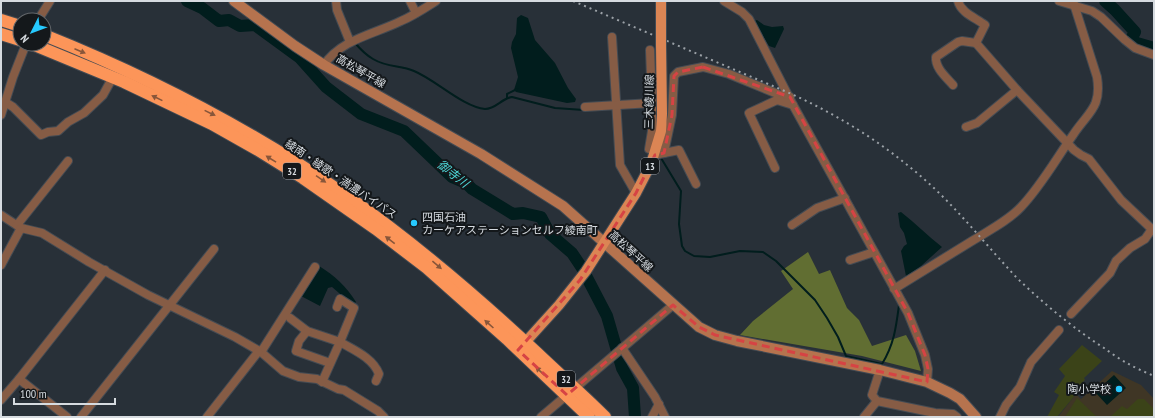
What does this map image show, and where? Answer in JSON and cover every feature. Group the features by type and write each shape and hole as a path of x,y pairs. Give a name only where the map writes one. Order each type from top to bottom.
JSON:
{"highway":[{"path":"1,20 12,23"},
{"path":"1,34 12,37"},
{"name":"綾南・綾歌・満濃バイパス","path":"52,39 129,72 216,116 308,170 375,217 432,260 571,392 605,417"},
{"name":"綾南・綾歌・満濃バイパス","path":"52,52 113,77 212,124 258,150 315,186 376,229 427,268 522,346"},
{"name":"綾南・綾歌・満濃バイパス","path":"571,392 589,417"}],"main road":[{"name":"高松琴平線","path":"234,1 295,46 324,65 481,154 563,206 699,327 715,335 737,341 880,370 927,382 955,396 976,417"},
{"name":"三木綾川線","path":"522,346 559,306 580,280 636,193 658,153 662,114 661,1"}],"street":[{"path":"43,12 50,1"},
{"path":"336,1 337,10 353,41"},
{"path":"410,1 416,13"},
{"path":"324,65 336,50 353,41 401,21 436,1"},
{"path":"724,1 742,12 749,19 908,313 925,355 928,369 927,382"},
{"path":"958,1 959,6 971,17 985,25 976,43"},
{"path":"1059,1 1074,3 1092,11 1101,17 1120,36 1135,48 1154,55"},
{"path":"894,289 1009,217 1021,207 1094,106 1098,99 1099,87 1097,76 1074,3"},
{"path":"612,37 620,165 636,193"},
{"path":"953,85 938,66 935,61 936,57 958,42 962,41 976,43 1017,90 1068,143 1081,155 1089,159 1121,200 1153,230 1144,239 1116,260 1110,273 1071,314"},
{"path":"650,50 654,78 652,131 649,149 658,153 679,150 696,184"},
{"path":"1,115 12,77 23,52"},
{"path":"658,153 672,115 670,76 678,72 703,67 729,74 792,101"},
{"path":"5,102 13,106 41,135 48,132 58,131 68,122 84,112 103,95 113,77"},
{"path":"966,127 977,123 1017,90"},
{"path":"775,168 749,114 777,100 792,101"},
{"path":"585,108 652,103"},
{"path":"1,265 19,227 68,161"},
{"path":"792,225 817,208 845,198"},
{"path":"1,215 19,227 42,233 104,270 168,305 235,337 260,352 283,371 299,377 317,378 322,382 344,390 384,417"},
{"path":"81,417 168,305 214,249"},
{"path":"850,260 874,252"},
{"path":"207,417 260,352 315,267"},
{"path":"1,400 104,270"},
{"path":"322,382 354,308 340,300 337,307"},
{"path":"541,417 673,304"},
{"path":"290,318 307,331 340,342 369,360 376,367 379,374 376,381"},
{"path":"1000,417 1006,404 1020,387 1031,362 1059,330"},
{"path":"307,331 299,341 296,351 330,363"},
{"path":"619,351 659,404 665,417"},
{"path":"880,370 872,395 877,401 935,413 953,414 957,417"},
{"path":"19,379 67,417"},
{"path":"864,417 877,401"},
{"path":"652,417 659,404"}],"highlighted area":[{"path":"703,67 790,97 908,313 925,355 928,369 927,382 715,335 699,327 673,305 567,395 518,350 580,280 636,193 655,155 664,153 672,115 674,76 678,72"}],"shaded area":[{"path":"521,15 528,18 535,40 555,63 568,88 576,99 575,102 567,103 516,92 514,90 518,77 511,48 516,34 517,18"},
{"path":"757,20 764,25 772,27 783,26 784,29 775,48 769,46 754,21"},
{"path":"901,212 942,247 921,266 906,276 901,251 907,244 904,233 900,227 898,213"},
{"path":"319,266 344,286 356,302 353,305 332,287 328,288 320,306 301,296"},
{"name":"陶小学校","path":"1112,371 1141,385 1154,399 1154,417 1058,417 1076,394 1081,399"},
{"path":"1114,375 1126,388 1107,405 1095,392"}],"green space":[{"path":"808,252 819,274 830,270 847,308 859,320 872,346 906,335 915,351 921,371 862,356 740,335 753,321 793,289 781,271"},
{"path":"1082,345 1102,361 1075,389 1077,393 1057,417 1047,417 1059,395 1054,392 1065,376 1059,369"},
{"path":"1077,398 1097,417 1065,417"},
{"path":"1138,399 1144,399 1154,409 1154,417 1110,417 1122,406 1127,409"}],"waterway":[{"name":"御寺川","path":"187,1 202,8 219,21 229,20 240,26 255,25 300,58 326,87 361,114 404,131 452,177 466,183 472,189 513,214 523,213 541,217 550,234 572,253 582,268 607,316 622,368 633,388 635,417"},
{"path":"1105,1 1135,32 1131,39 1137,43 1154,48"},
{"path":"355,43 368,56 378,62 414,71 477,107 489,109 505,99 512,97 555,108 584,110"},
{"path":"507,98 507,94 517,89"},
{"path":"661,158 681,191 679,224 682,246 685,251 694,256 710,257 740,251 763,252 776,261 815,300 838,337 846,356 882,364 894,336 899,305"}],"railway":[{"path":"573,1 787,92 824,110 859,130 892,153 924,179 960,215 1017,278 1048,306 1070,324 1118,358 1133,367 1154,376"}],"place":[{"name":"四国石油 カーケアステーションセルフ綾南町","path":"414,223"},
{"name":"陶小学校","path":"1119,389"}]}
